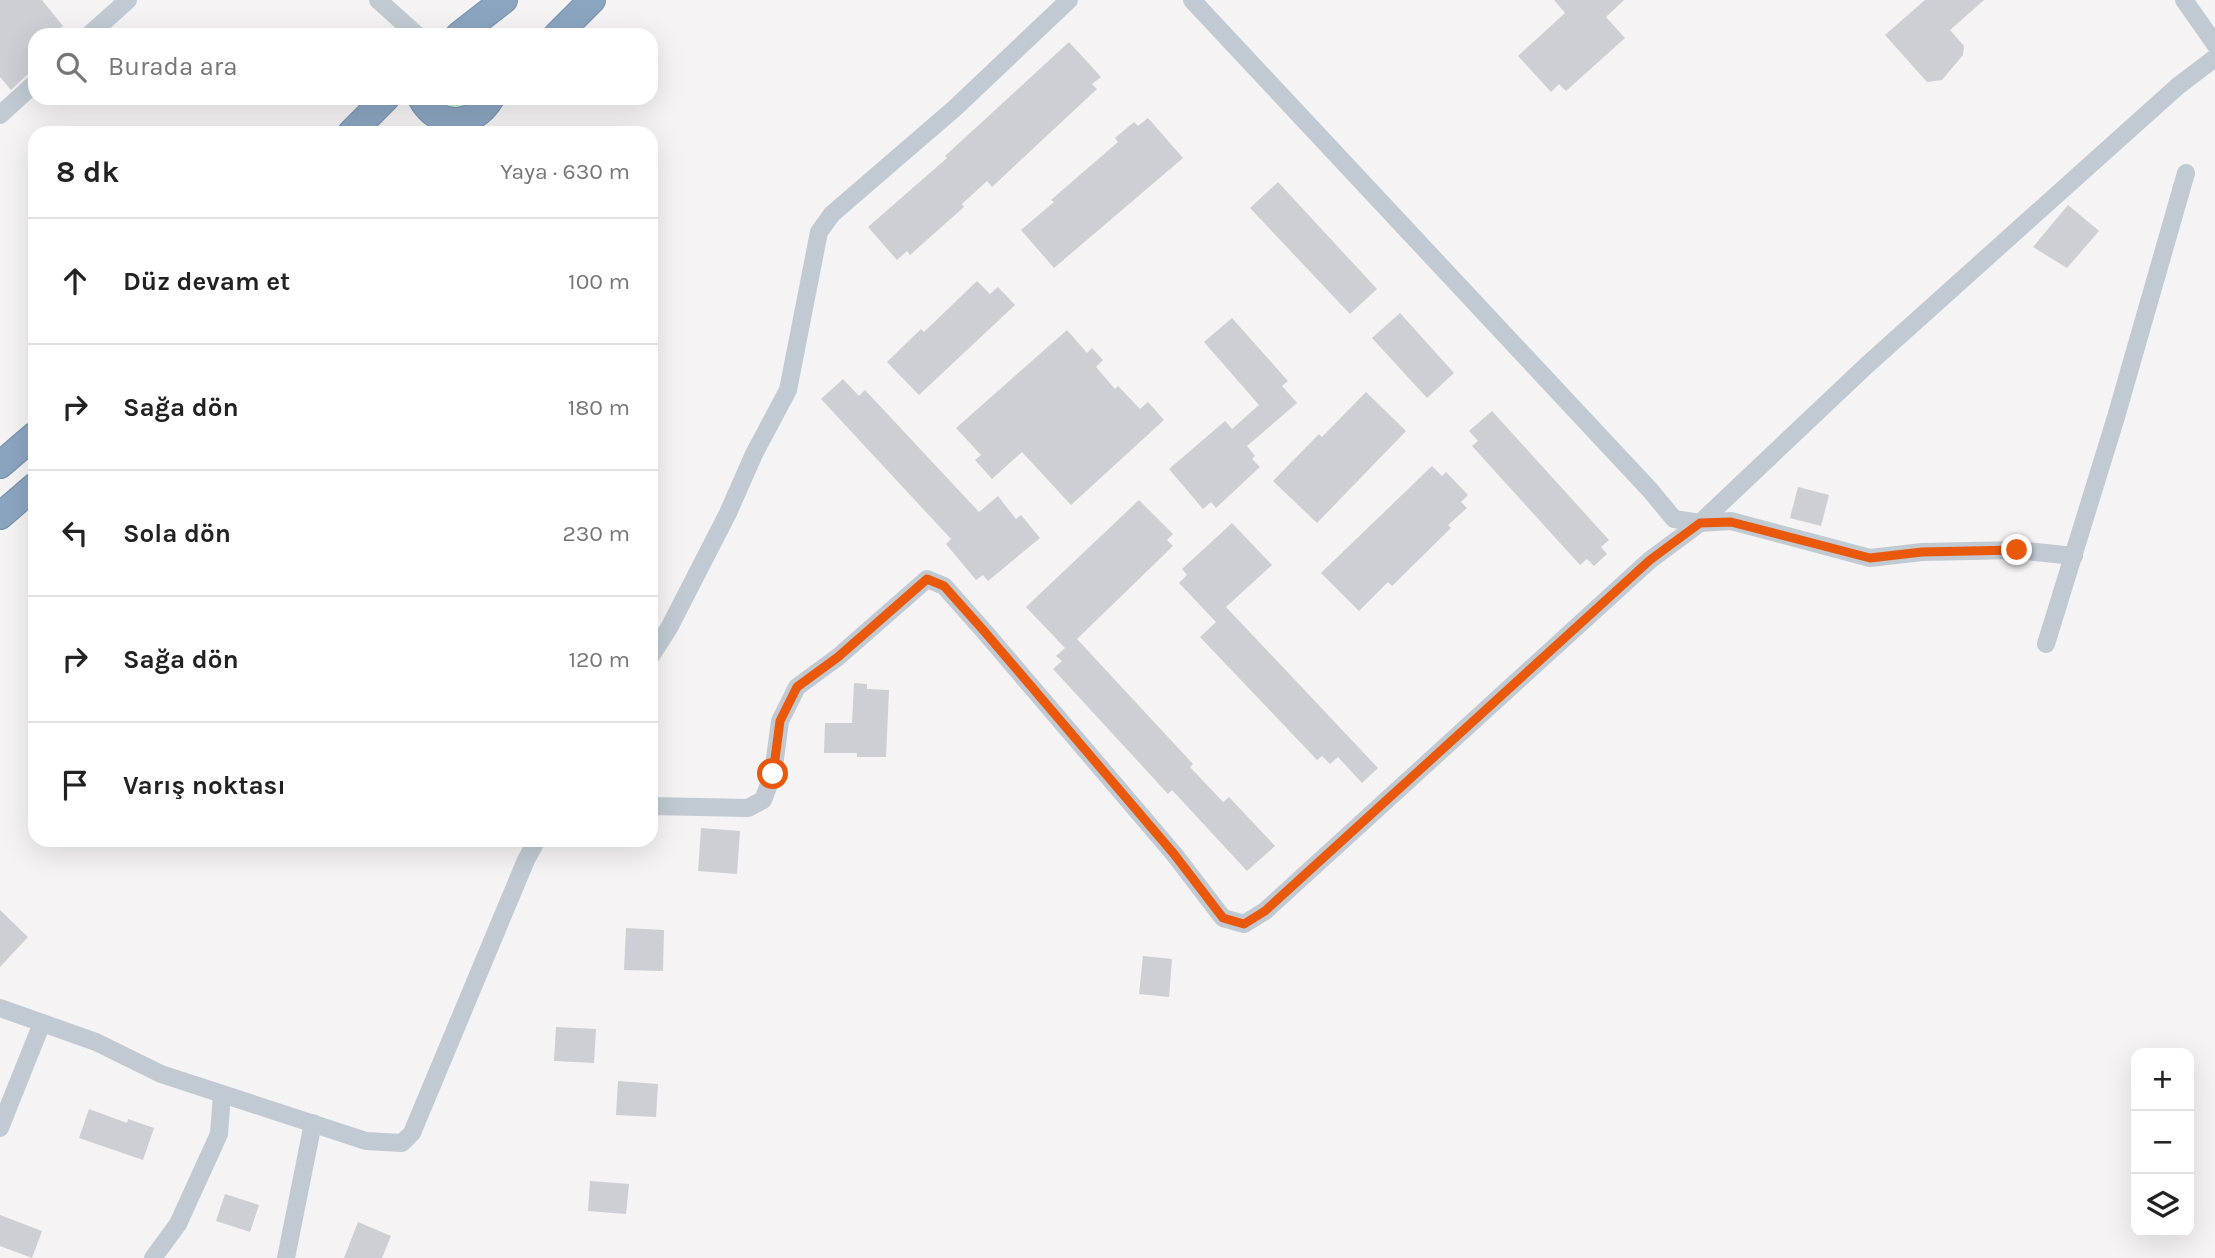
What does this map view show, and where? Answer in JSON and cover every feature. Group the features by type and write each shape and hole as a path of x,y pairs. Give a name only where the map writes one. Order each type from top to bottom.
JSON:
{"highway":[{"path":"468,28 504,0"},
{"path":"564,28 592,0"},
{"path":"358,126 379,105"},
{"path":"425,105 436,116 461,121 481,109"},
{"path":"0,465 28,441"},
{"path":"0,516 28,492"}],"street":[{"path":"97,28 128,0"},
{"path":"378,0 409,28"},
{"path":"658,645 728,513 754,454 788,390 819,232 831,214 955,108 1069,0"},
{"path":"1192,0 1650,490 1674,519 1700,523 1731,522 1870,558 1922,552 2017,550 2074,556"},
{"path":"2184,0 2215,44"},
{"path":"658,806 748,808 763,800 773,774 780,721 797,687 838,657 927,579 944,586 984,631 1174,854 1223,918 1244,924 1265,911 1650,560 1700,523 1867,365 2178,86 2215,58"},
{"path":"0,115 28,89"},
{"path":"2046,644 2116,417 2186,173"},
{"path":"0,1008 96,1042 161,1074 366,1141 402,1143 412,1133 533,847"},
{"path":"0,1128 42,1023"},
{"path":"153,1258 178,1224 219,1135 222,1094"},
{"path":"286,1258 313,1123"}],"building":[{"path":"0,0 42,0 63,26 28,28 28,75 11,90 0,77"},
{"path":"1554,0 1624,0 1606,17 1625,38 1566,91 1559,84 1551,92 1518,56 1565,13"},
{"path":"1925,0 1984,0 1950,30 1964,46 1963,55 1942,80 1927,82 1885,35"},
{"path":"1069,42 1101,77 1092,84 1097,89 992,187 987,181 962,204 964,207 910,255 907,251 897,260 868,227 947,158 945,156"},
{"path":"1148,118 1183,158 1054,268 1021,230 1118,142 1115,138 1134,122 1138,126"},
{"path":"1278,182 1377,289 1350,314 1250,208"},
{"path":"2068,205 2099,231 2067,268 2033,247"},
{"path":"977,281 990,294 998,287 1015,305 919,395 887,362 921,329 924,332"},
{"path":"1400,313 1454,373 1427,398 1372,338"},
{"path":"1232,318 1288,381 1282,386 1297,403 1247,446 1255,456 1252,459 1260,467 1216,508 1211,502 1203,509 1169,469 1225,421 1232,429 1259,405 1204,342"},
{"path":"1067,330 1087,353 1092,348 1103,360 1096,367 1115,389 1118,386 1140,409 1148,402 1164,420 1071,505 1022,452 992,479 975,460 981,455 956,428"},
{"path":"843,379 859,396 865,390 979,512 998,496 1016,519 1021,515 1040,538 988,581 983,575 976,580 946,544 951,539 821,399"},
{"path":"1366,392 1406,431 1317,523 1273,481 1319,434 1322,437"},
{"path":"1492,411 1609,540 1601,547 1607,554 1594,566 1587,559 1580,565 1472,446 1478,441 1469,431"},
{"path":"1432,466 1442,476 1446,472 1468,495 1461,502 1467,508 1448,525 1451,528 1392,586 1388,582 1359,611 1321,573"},
{"path":"1798,487 1829,495 1821,526 1790,518"},
{"path":"1139,500 1173,534 1167,540 1173,546 1077,639 1193,764 1190,767 1223,802 1229,797 1275,846 1247,871 1172,790 1168,794 1053,669 1062,661 1056,656 1065,648 1026,607"},
{"path":"1232,523 1272,565 1226,607 1378,768 1362,783 1338,757 1330,764 1322,756 1317,760 1200,637 1216,622 1179,583 1187,575 1182,569"},
{"path":"854,683 867,684 867,689 889,690 886,757 857,757 857,753 824,753 825,723 852,723"},
{"path":"701,828 740,831 737,874 698,871"},
{"path":"0,910 28,937 0,967"},
{"path":"626,928 664,930 663,971 624,970"},
{"path":"1143,956 1172,959 1169,997 1139,994"},
{"path":"556,1027 596,1029 594,1063 554,1061"},
{"path":"618,1081 658,1084 656,1117 616,1115"},
{"path":"89,1109 127,1123 128,1119 154,1128 143,1160 79,1138"},
{"path":"590,1181 629,1184 626,1214 588,1211"},
{"path":"225,1194 259,1205 250,1232 216,1221"},
{"path":"0,1215 42,1231 32,1258 0,1246"},
{"path":"358,1222 391,1236 382,1258 344,1258"}],"route":[{"path":"773,774 780,721 797,687 838,657 927,579 944,586 984,631 1174,854 1223,918 1244,924 1265,911 1650,560 1700,523 1731,522 1870,558 1922,552 2017,550"}]}
